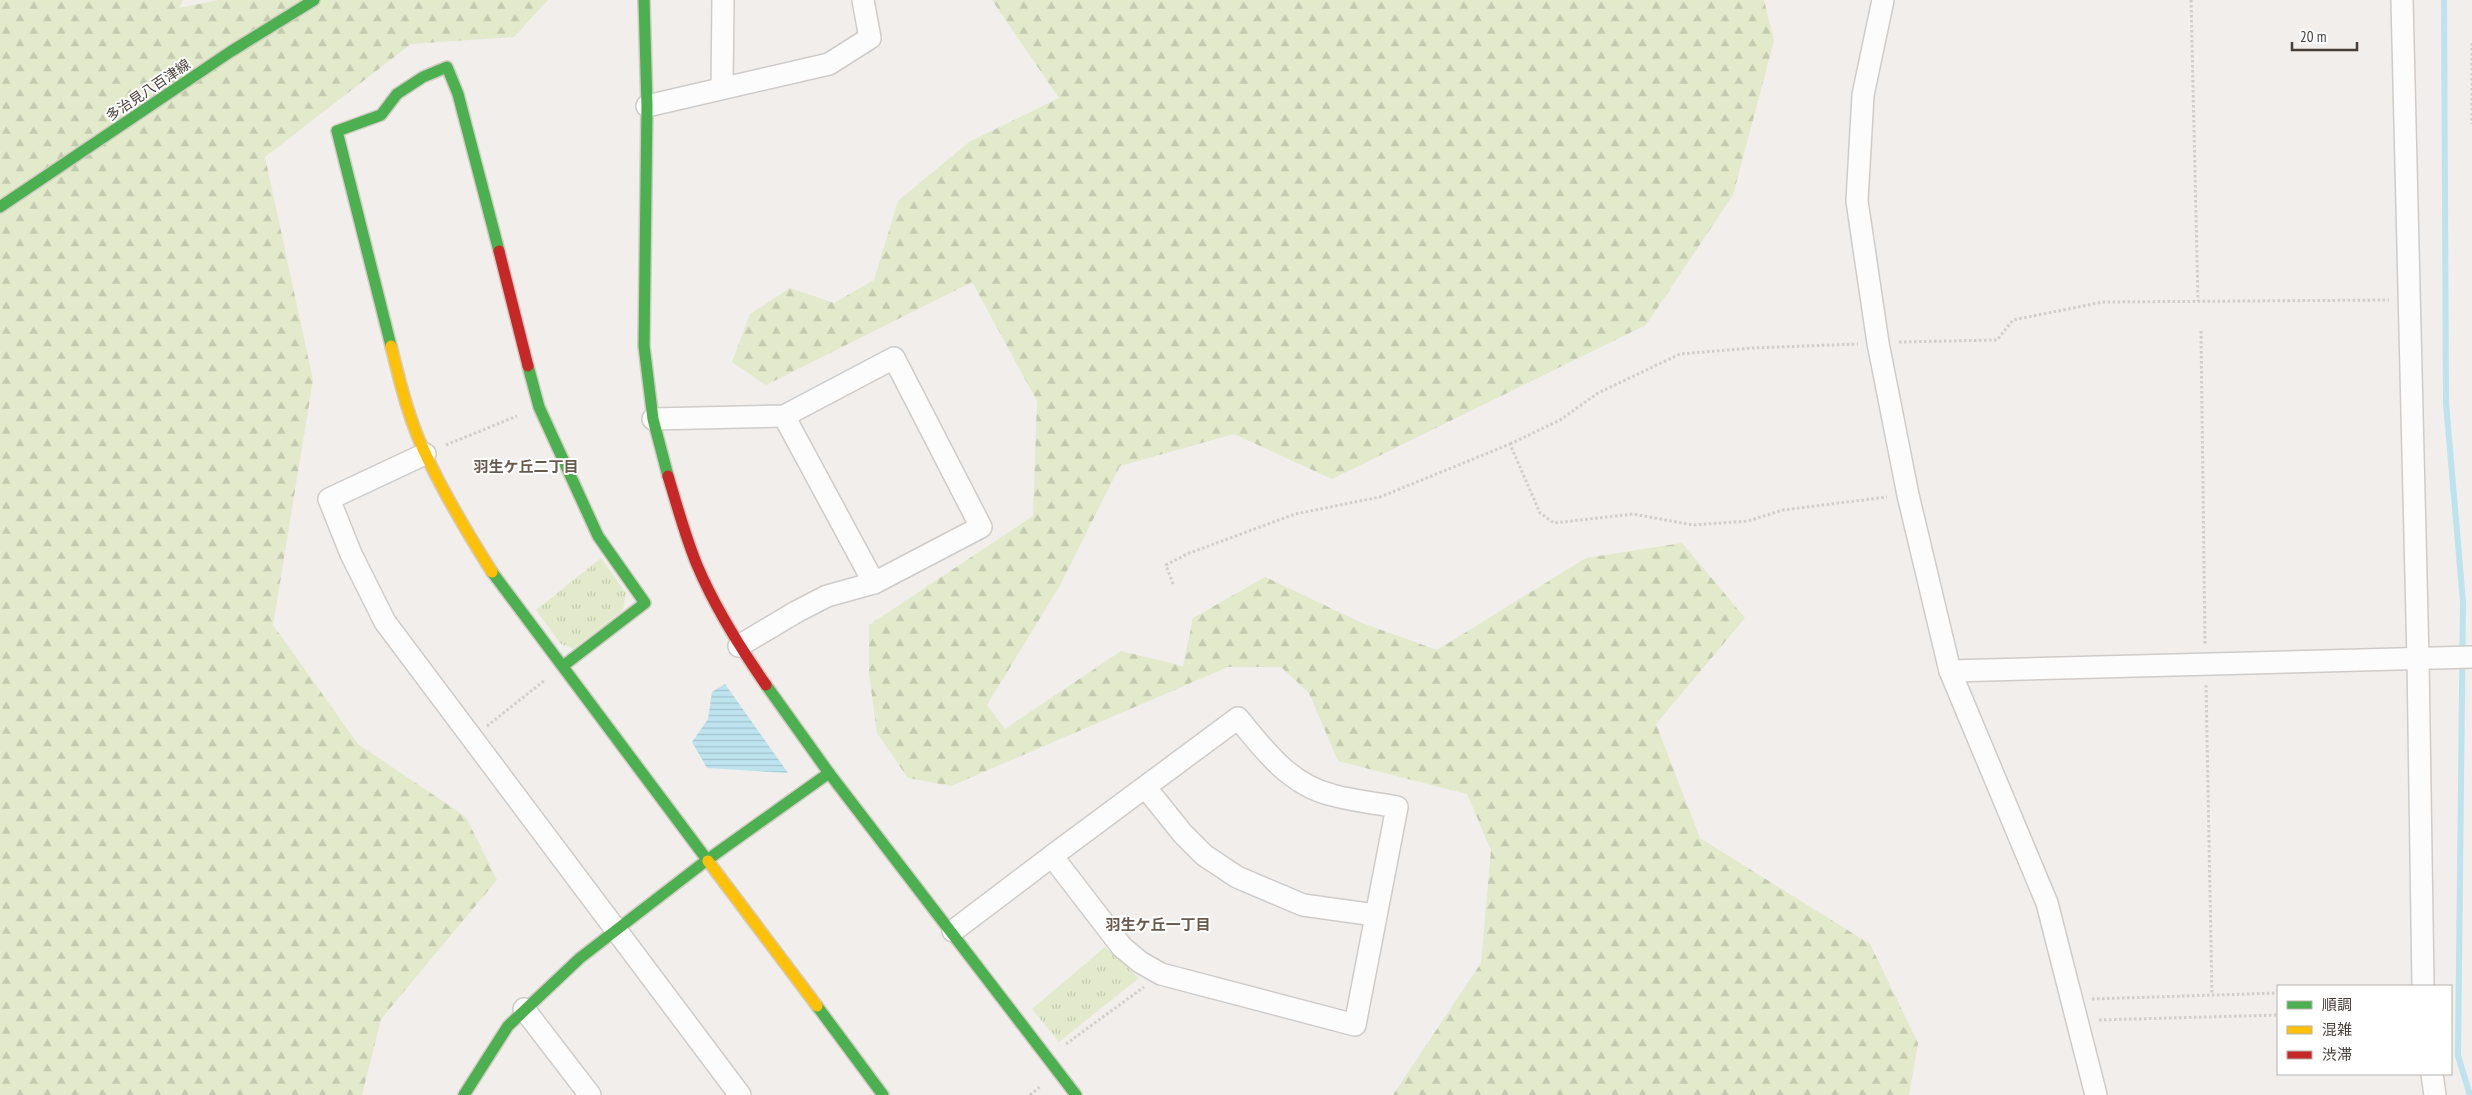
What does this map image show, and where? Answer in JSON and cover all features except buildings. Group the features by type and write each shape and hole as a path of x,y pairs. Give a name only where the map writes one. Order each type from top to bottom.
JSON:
{"street":[{"name":"多治見八百津線","path":"0,207 230,52 314,0"},
{"path":"644,0 647,106 644,346 653,420 668,478 696,563 717,608 739,646 829,773 953,931 1076,1095"},
{"path":"722,0 722,87"},
{"path":"647,106 722,87 829,64 870,38 863,0"},
{"path":"1883,0 1862,95 1857,201 1878,343 1908,495 1950,671 2047,902 2096,1095"},
{"path":"2402,0 2418,659 2423,985"},
{"path":"563,666 645,603 598,536 539,407 458,94 448,67 423,77 398,94 381,115 337,131 401,387 425,454 464,528 500,585 563,666 883,1095"},
{"path":"653,420 784,416 894,358 980,527 874,583 827,596 739,646"},
{"path":"784,416 874,583"},
{"path":"425,454 329,499 351,554 385,622 740,1095"},
{"path":"1950,671 2472,657"},
{"path":"953,931 1052,856 1146,788 1238,718 1270,757 1305,784 1331,795 1397,807 1355,1026 1162,974 1140,962 1122,947 1052,856"},
{"path":"464,1095 508,1026 580,958 707,860 829,773"},
{"path":"1146,788 1183,834 1204,855 1237,876 1303,905 1375,915"},
{"path":"524,1009 590,1095"},
{"path":"2432,1075 2435,1095"}],"path":[{"path":"2191,0 2198,302"},
{"path":"2472,43 2472,124"},
{"path":"1174,584 1166,565 1186,554 1295,514 1380,498 1510,444 1560,420 1598,393 1680,354 1752,348 1997,340 2013,320 2102,302 2409,299"},
{"path":"425,454 539,407"},
{"path":"1510,444 1540,513 1554,523 1633,514 1694,526 1748,521 1783,510 1908,495"},
{"path":"472,739 563,666"},
{"path":"1048,1058 1162,974"},
{"path":"2072,1000 2277,993"},
{"path":"2078,1026 2105,1019 2277,1015"}],"green space":[{"path":"0,0 183,0 179,8 219,0 548,0 514,37 411,44 265,157 313,380 273,625 358,744 466,817 497,880 381,1019 362,1095 0,1095"},
{"path":"992,0 1764,0 1774,41 1733,195 1646,325 1332,479 1234,434 1120,466 1059,587 987,705 1005,729 1121,651 1183,666 1193,618 1265,577 1362,623 1437,650 1586,558 1682,543 1745,618 1656,724 1700,838 1870,944 1918,1043 1909,1095 1393,1095 1481,963 1491,850 1467,794 1338,761 1309,693 1281,667 1228,667 951,786 908,778 877,733 869,674 869,625 1033,516 1037,401 972,282 766,385 732,362 750,314 790,288 834,303 874,280 898,201 969,142 1059,98"},
{"path":"601,558 626,593 623,610 573,649 561,644 536,610"},
{"path":"1105,947 1139,978 1059,1042 1032,1009"}],"water":[{"path":"725,684 788,773 707,768 692,742 708,719 712,692"}],"waterway":[{"path":"2444,0 2446,403 2463,602 2458,1056 2470,1095"}],"traffic: fast":[{"path":"0,207 230,52 314,0"},
{"path":"644,0 647,106 644,346 653,419 668,476"},
{"path":"391,346 337,131 381,115 397,94 423,77 447,67 458,94 499,251"},
{"path":"528,366 539,407 598,536 645,603 563,666"},
{"path":"492,572 708,861"},
{"path":"766,685 829,773 1076,1095"},
{"path":"464,1095 508,1026 580,958 707,860 829,773"},
{"path":"817,1006 883,1095"}],"traffic: slow":[{"path":"391,346 406,401 420,442 449,500 492,572"},
{"path":"708,861 817,1006"}],"traffic: jam":[{"path":"499,251 528,366"},
{"path":"668,476 689,543 704,581 728,626 766,685"}],"district":[{"name":"羽生ケ丘二丁目","path":"526,466"},
{"name":"羽生ケ丘一丁目","path":"1158,924"}]}
